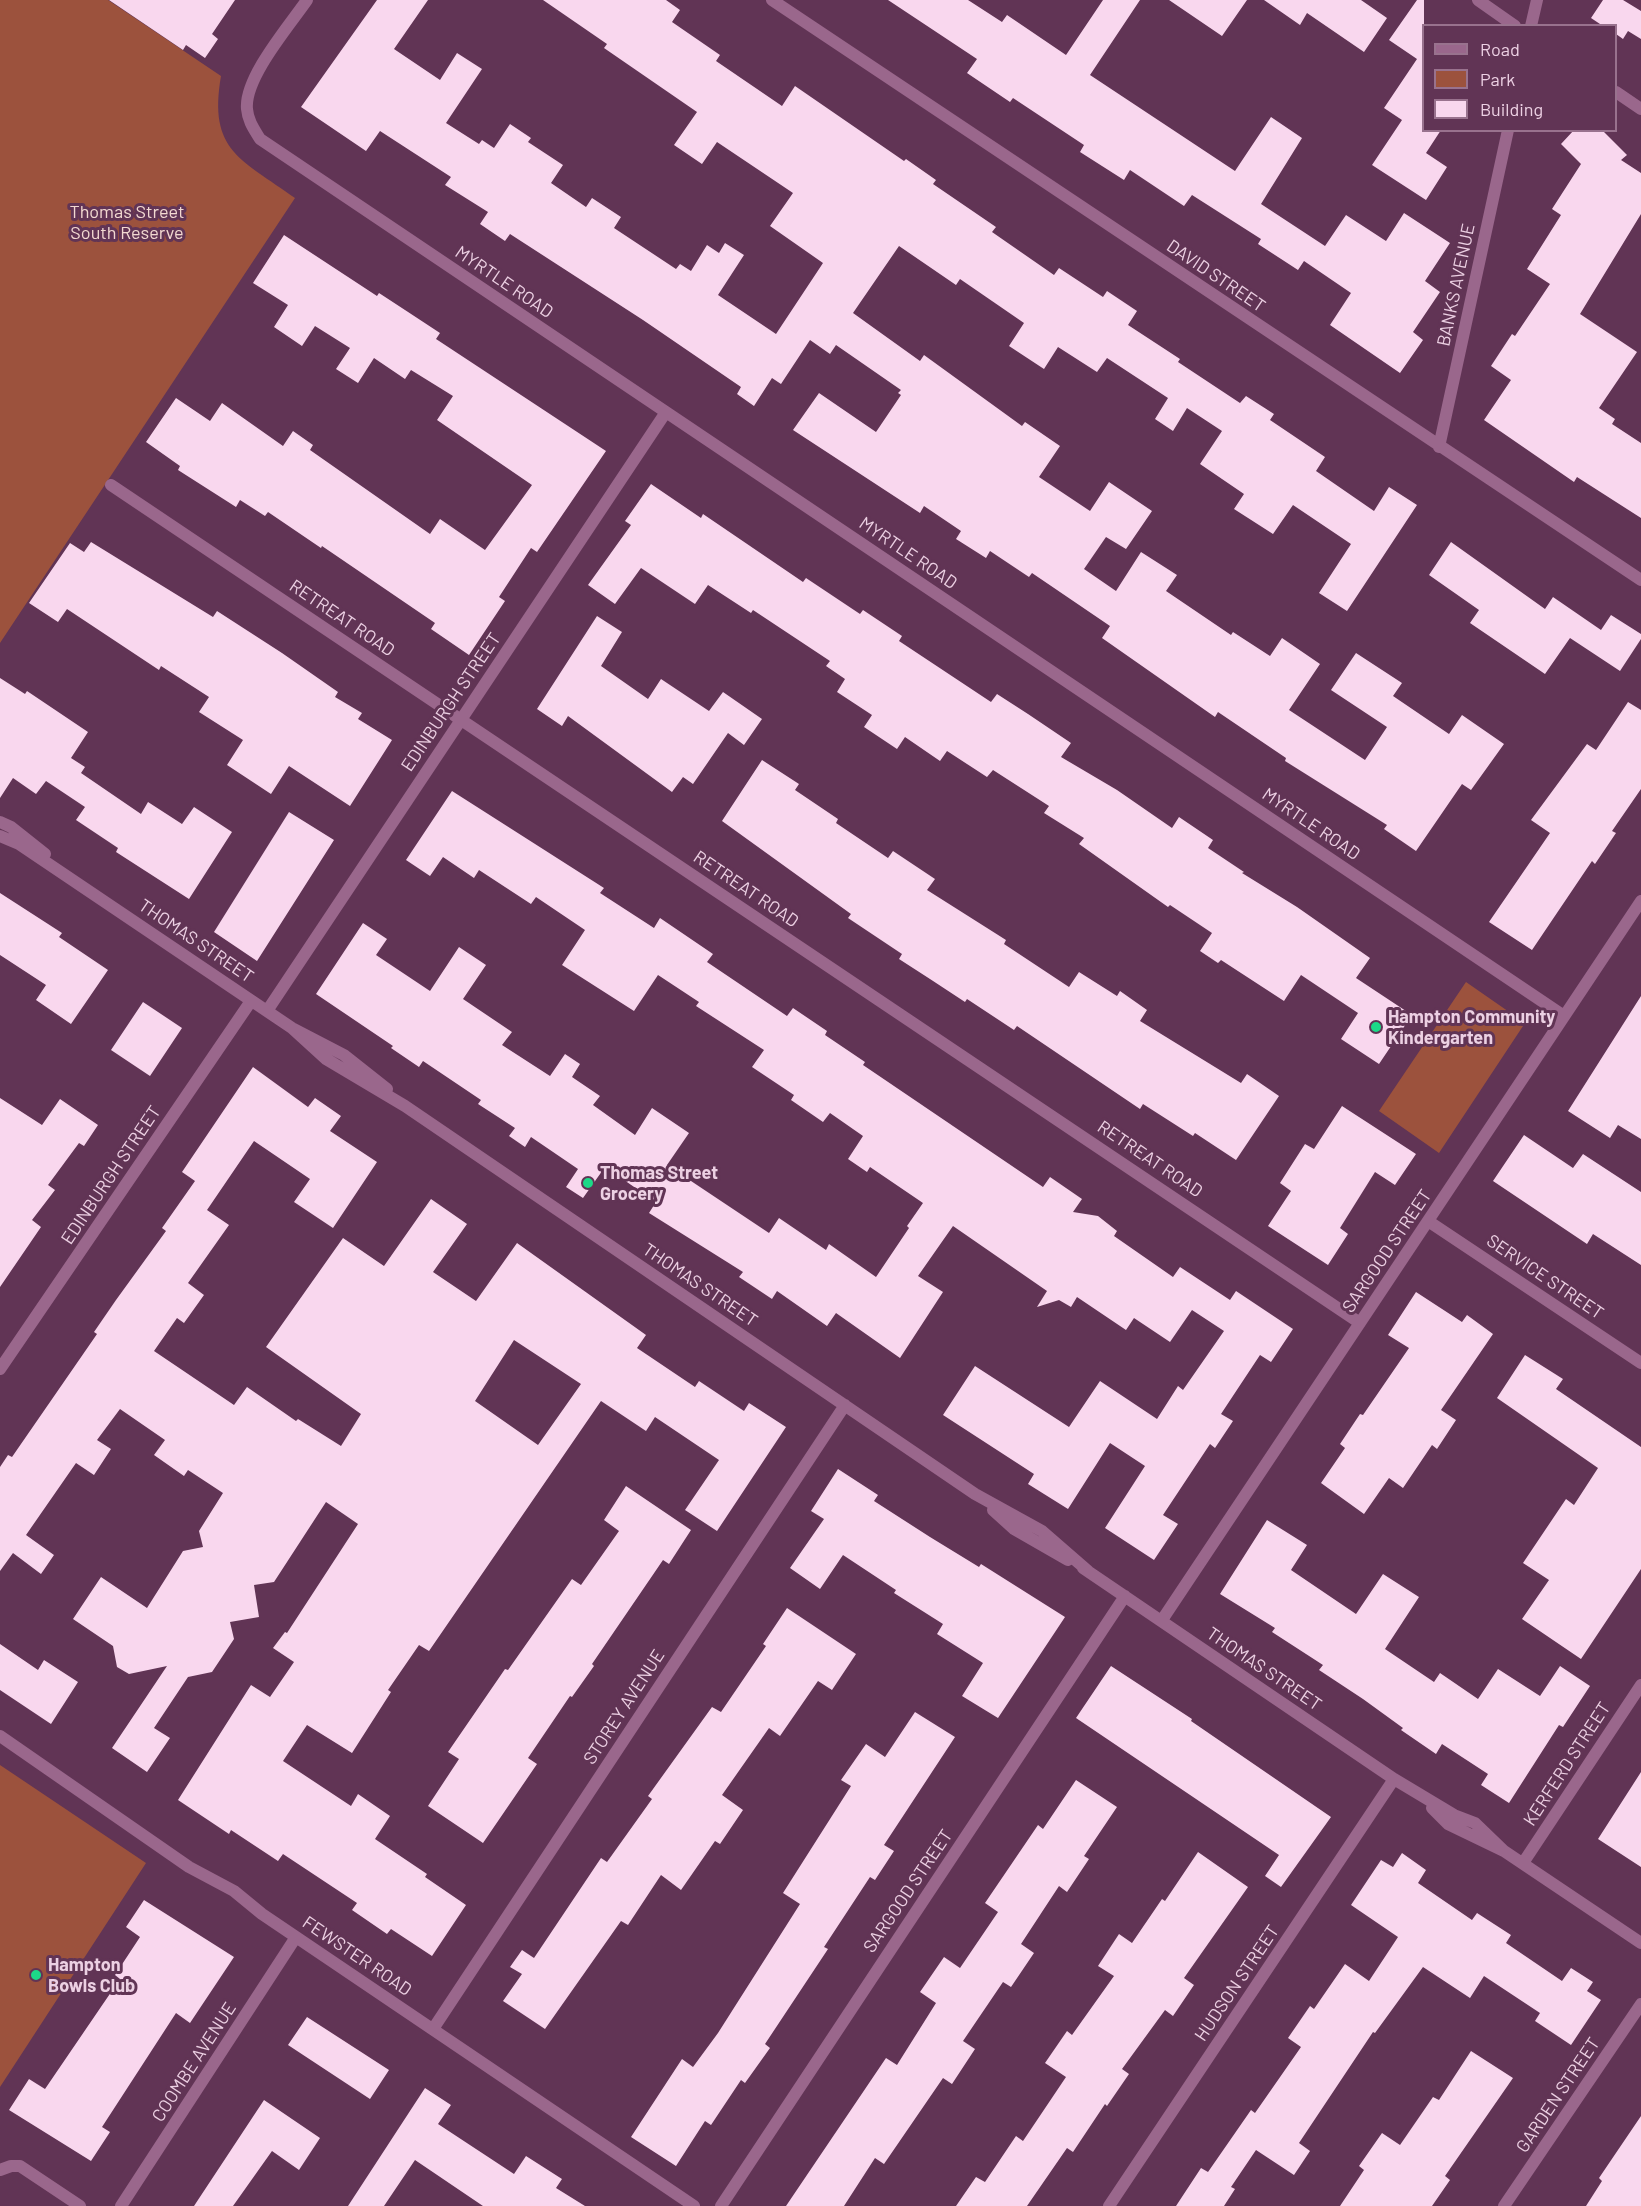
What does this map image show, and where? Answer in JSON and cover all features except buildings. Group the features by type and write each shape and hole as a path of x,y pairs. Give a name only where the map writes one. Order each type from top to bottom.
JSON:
{"street":[{"name":"MYRTLE ROAD","path":"307,0 252,81 246,108 250,123 260,139 1564,1016"},
{"name":"DAVID STREET","path":"772,0 1641,580"},
{"path":"1478,0 1512,24"},
{"path":"1531,24 1537,0"},
{"path":"1617,93 1641,109"},
{"name":"BANKS AVENUE","path":"1439,447 1508,132"},
{"name":"EDINBURGH STREET","path":"267,1011 666,412"},
{"name":"RETREAT ROAD","path":"111,485 1360,1323"},
{"name":"THOMAS STREET","path":"0,822 32,842 80,884"},
{"name":"THOMAS STREET","path":"0,836 20,844 292,1028 344,1055 405,1106 975,1494 1014,1528 1088,1571 1162,1620 1420,1796 1448,1824 1504,1851 1641,1943"},
{"name":"SARGOOD STREET","path":"1162,1620 1641,901"},
{"name":"EDINBURGH STREET","path":"0,1369 251,1001"},
{"name":"SERVICE STREET","path":"1428,1221 1641,1363"},
{"name":"STOREY AVENUE","path":"433,2029 845,1405"},
{"name":"SARGOOD STREET","path":"721,2206 1125,1596"},
{"name":"KERFERD STREET","path":"1523,1863 1641,1685"},
{"name":"FEWSTER ROAD","path":"0,1736 139,1830 189,1867 234,1891 296,1937 694,2206"},
{"name":"HUDSON STREET","path":"1109,2206 1394,1779"},
{"name":"COOMBE AVENUE","path":"121,2206 296,1937"},
{"name":"GARDEN STREET","path":"1504,2206 1641,2004"},
{"path":"0,2170 10,2166 20,2166 80,2206"}],"green space":[{"name":"Thomas Street South Reserve","path":"0,0 108,0 221,76 218,101 219,121 224,137 244,162 295,198 0,643"},
{"path":"1466,982 1525,1023 1439,1153 1379,1111"},
{"name":"Hampton Bowls Club","path":"0,1765 146,1863 0,2087"}],"place":[{"name":"Hampton Community Kindergarten","path":"1376,1027"},
{"name":"Thomas Street Grocery","path":"588,1183"},
{"name":"Hampton Bowls Club","path":"36,1975"}]}
